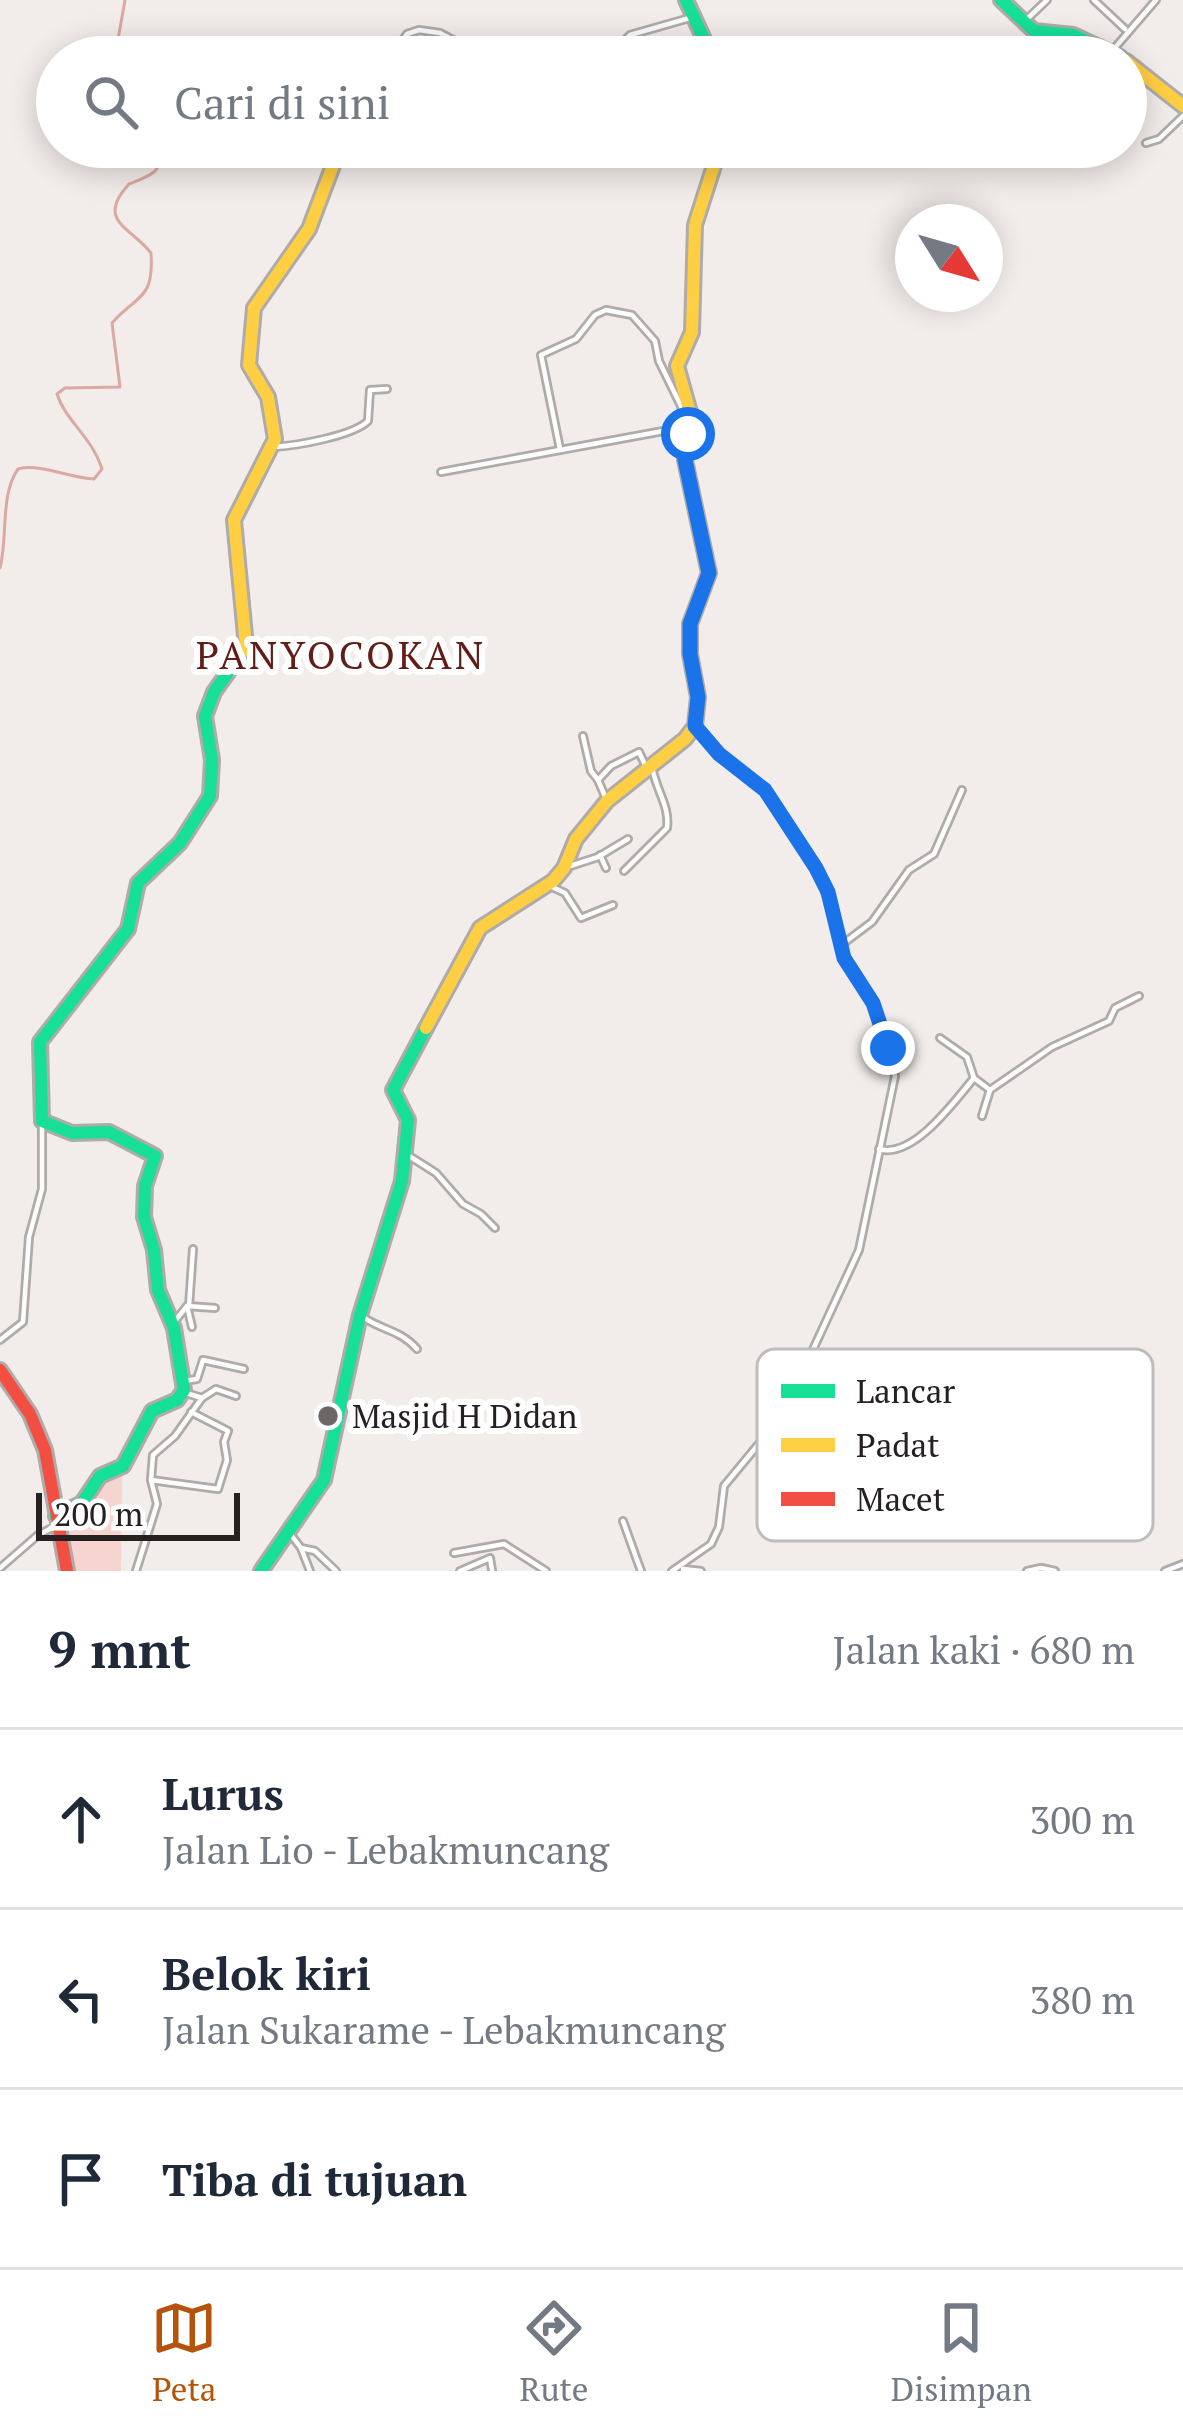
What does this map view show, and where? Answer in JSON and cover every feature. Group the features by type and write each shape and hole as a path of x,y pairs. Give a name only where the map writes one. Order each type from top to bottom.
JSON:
{"street":[{"path":"686,0 702,36"},
{"path":"1024,23 1047,0"},
{"path":"1094,0 1126,31"},
{"path":"1125,36 1156,0"},
{"path":"1007,2 1034,31 1075,36"},
{"path":"630,36 693,17"},
{"path":"406,36 429,30 441,36"},
{"path":"1147,78 1183,106"},
{"path":"1147,143 1159,139 1183,116"},
{"path":"0,1340 23,1322 29,1237 42,1189 41,1036 87,986 128,929 138,883 181,843 210,796 212,760 205,716 214,692 246,646 234,520 272,447 274,414 249,365 254,308 309,229 332,168"},
{"path":"261,1571 324,1480 360,1315 393,1214 406,1154 408,1120 393,1090 434,1008 482,926 548,885 564,868 576,838 607,801 695,726 698,697 690,624 709,573 685,460 687,416 677,366 692,332 695,225 713,168"},
{"path":"560,449 541,355 576,339 606,310 632,315 650,333 687,416"},
{"path":"272,447 359,429 368,421 370,390 387,389"},
{"path":"442,472 674,429 687,416"},
{"path":"695,726 719,754 765,790 802,846 828,892 840,946 873,1003 895,1076 862,1242 813,1349"},
{"path":"583,736 591,771 607,801"},
{"path":"598,780 611,766 642,752 666,806 667,828 623,871"},
{"path":"840,946 872,922 909,870 934,854 962,790"},
{"path":"564,868 628,839"},
{"path":"600,855 607,868"},
{"path":"548,885 565,893 581,918 613,905"},
{"path":"982,1116 989,1090 1052,1047 1109,1021 1115,1008 1139,995"},
{"path":"940,1038 968,1057 974,1078 989,1090"},
{"path":"880,1149 894,1152 911,1146 974,1078"},
{"path":"42,1120 72,1132 109,1132 155,1156 145,1186 143,1217 154,1250 158,1290 174,1328 184,1387 202,1398"},
{"path":"406,1154 436,1173 463,1204 495,1228"},
{"path":"192,1327 188,1306 193,1249"},
{"path":"174,1328 177,1314 188,1306 214,1308"},
{"path":"360,1315 400,1333 417,1349"},
{"path":"0,1568 82,1503 100,1476 124,1465 152,1411 197,1379 202,1360 244,1369"},
{"path":"0,1370 30,1414 41,1440 67,1571"},
{"path":"136,1571 158,1504 151,1480 155,1450 175,1436 202,1398 216,1389 236,1396"},
{"path":"151,1480 217,1491 227,1460 228,1430 191,1412"},
{"path":"675,1570 711,1544 727,1482 757,1449"},
{"path":"623,1521 641,1571"},
{"path":"288,1532 302,1548 310,1571"},
{"path":"454,1553 508,1545 546,1571"},
{"path":"489,1546 492,1570"},
{"path":"302,1548 315,1551 336,1571"},
{"path":"460,1571 490,1558"},
{"path":"1165,1571 1183,1564"},
{"path":"675,1570 701,1571"},
{"path":"1027,1571 1055,1571"}],"shaded area":[{"path":"118,1471 122,1476 121,1571 67,1571 62,1527 94,1493 93,1483"}],"waterway":[{"path":"119,36 125,0"},
{"path":"0,568 9,491 18,469 94,479 102,469 57,394 65,388 120,387 112,323 147,288 151,253 120,223 115,207 129,184 157,168"}],"traffic: fast":[{"path":"686,0 702,36"},
{"path":"1001,0 1034,31 1075,36"},
{"path":"56,1516 82,1503 100,1476 123,1466 152,1411 177,1400 184,1390 174,1328 158,1290 154,1250 144,1217 145,1186 155,1156 109,1132 72,1133 42,1121 40,1042 128,929 138,883 180,843 210,796 212,760 205,716 214,692 234,664"},
{"path":"261,1571 324,1480 360,1315 402,1181 408,1120 393,1090 426,1028"}],"traffic: slow":[{"path":"1147,78 1183,106"},
{"path":"234,664 246,646 234,520 275,439 268,397 249,365 254,308 309,229 332,168"},
{"path":"426,1028 480,928 553,881 576,839 607,801 695,726 698,697 690,624 709,573 685,460 691,416 677,366 692,332 695,225 713,168"}],"traffic: jam":[{"path":"0,1370 30,1414 45,1450 67,1571"}],"place":[{"name":"Masjid H Didan","path":"328,1416"}],"district":[{"name":"PANYOCOKAN","path":"341,655"}],"route":[{"path":"688,434 685,460 709,573 690,624 698,697 695,726 719,754 765,790 816,868 828,892 844,958 873,1003 888,1048"}]}
